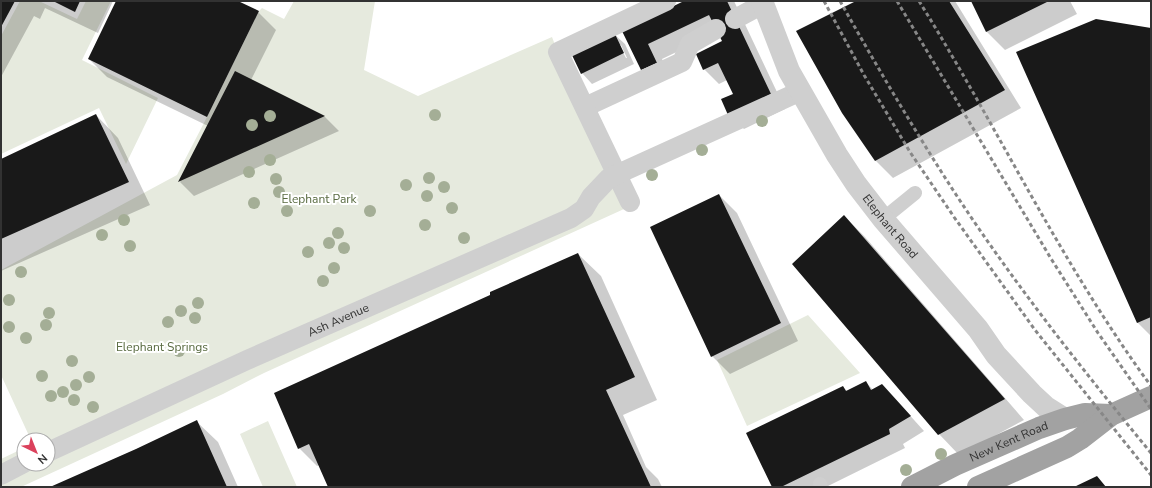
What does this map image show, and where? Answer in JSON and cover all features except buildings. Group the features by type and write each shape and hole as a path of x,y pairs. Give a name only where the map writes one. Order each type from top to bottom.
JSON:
{"highway":[{"name":"New Kent Road","path":"978,487 1067,447 1111,415 1151,396"},
{"name":"New Kent Road","path":"912,487 955,465 1018,437 1065,419 1085,414 1111,415"}],"street":[{"path":"630,202 558,52 666,1"},
{"path":"735,19 763,2"},
{"name":"Elephant Road","path":"763,2 789,71 843,165 856,184 883,219 956,302 978,329 996,355 1016,378 1046,407 1065,419"},
{"path":"585,107 682,62 690,44 716,29"},
{"name":"Ash Avenue","path":"56,448 247,360 571,218 584,209 591,197 609,178 801,91"},
{"path":"1,475 16,467"}],"lane":[{"path":"883,219 916,192"}],"green space":[{"path":"20,1 39,1 77,19 86,1 111,1 82,60 158,98 126,164 99,108 1,154 1,36"},
{"name":"Elephant Park","path":"294,1 375,1 364,70 418,96 552,37 586,126 624,209 264,373 223,394 56,471 56,432 27,432 1,375 1,270 177,175 259,11 262,8 284,19"},
{"path":"808,315 860,373 747,426 717,360"},
{"path":"268,421 297,487 263,487 240,434"},
{"name":"Elephant Park","path":"16,452 16,472 54,472 21,487 1,487 1,459"}],"railway":[{"path":"824,1 864,75 910,152 954,217 1035,330 1151,475"},
{"path":"840,1 909,120 953,190 999,258 1048,324 1151,453"},
{"path":"897,1 1050,257 1098,333 1151,409"},
{"path":"919,1 1088,293 1151,386"}],"park label":[{"name":"Elephant Springs","path":"162,347"}]}
